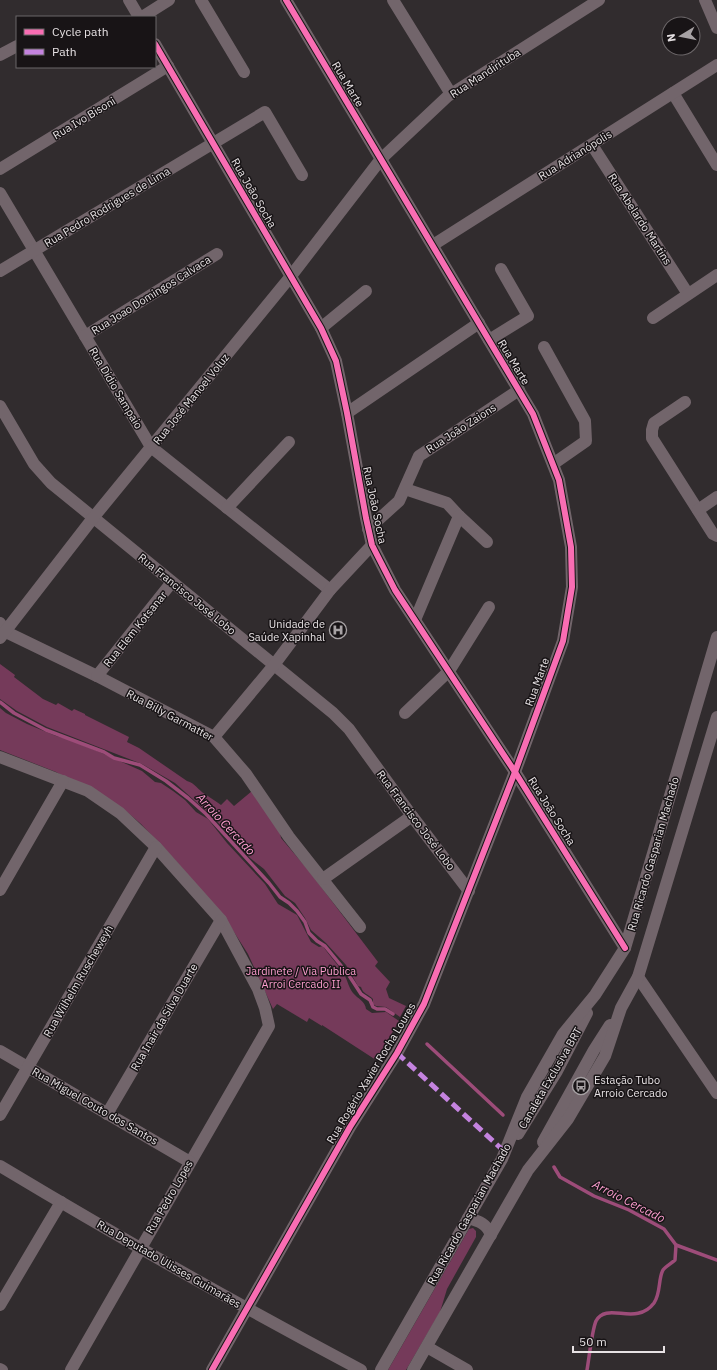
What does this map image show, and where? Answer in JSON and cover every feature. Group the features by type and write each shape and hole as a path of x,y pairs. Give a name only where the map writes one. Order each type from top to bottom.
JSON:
{"street":[{"path":"129,0 138,16"},
{"path":"144,16 169,0"},
{"path":"201,0 244,72"},
{"name":"Rua Marte","path":"286,0 534,414 559,480 571,547 572,587 563,641 515,772"},
{"path":"393,0 451,94"},
{"name":"Rua Mandirituba","path":"381,159 451,94 599,0"},
{"path":"705,0 716,24"},
{"name":"Rua João Socha","path":"156,46 321,328 336,361 372,545 395,590 515,772 625,948"},
{"path":"0,55 16,47"},
{"name":"Rua Adrianópolis","path":"432,245 717,65"},
{"name":"Rua Ivo Bisoni","path":"0,169 168,66"},
{"path":"673,93 717,164"},
{"name":"Rua Pedro Rodrigues de Lima","path":"0,271 214,144 265,112 302,175"},
{"name":"Rua Abelardo Martins","path":"592,145 688,294"},
{"name":"Rua José Manoel Voluz","path":"2,631 291,276 381,159"},
{"name":"Rua Didio Sampaio","path":"0,193 151,447 330,590"},
{"name":"Rua Joao Domingos Calvaca","path":"85,336 217,254"},
{"path":"489,340 528,316 501,269"},
{"path":"653,318 717,275"},
{"path":"321,328 366,291"},
{"path":"347,413 479,323"},
{"path":"544,347 585,421 586,441 553,464"},
{"name":"Rua João Zaions","path":"368,529 400,501 419,456 519,390"},
{"path":"685,402 654,424 652,438 698,510 714,534 717,536"},
{"name":"Rua Francisco José Lobo","path":"0,406 34,464 51,483 333,713 349,729 469,891"},
{"path":"227,508 289,442"},
{"path":"405,489 447,503 487,542"},
{"path":"698,510 717,498"},
{"path":"415,620 459,516"},
{"path":"214,737 274,665 330,590 372,545"},
{"name":"Rua Elem Kotsanar","path":"97,676 172,582"},
{"path":"405,714 449,671 489,607"},
{"name":"Rua Billy Garmatter","path":"2,631 97,676 214,737 246,774 289,837 323,878 360,928"},
{"name":"Rua Ricardo Gasparian Machado","path":"381,1370 502,1158 531,1090 563,1034 595,995 625,948 717,636"},
{"name":"Rua Ricardo Gasparian Machado","path":"413,1370 528,1170 568,1119 605,1056 621,1008 638,977 717,717"},
{"path":"0,757 88,792 120,813 156,847 221,920"},
{"name":"Rua Rogério Xavier Rocha Loures","path":"212,1370 350,1127 397,1053 424,1004 515,772"},
{"path":"0,890 4,877 63,781"},
{"path":"323,878 412,816"},
{"name":"Rua Wilhelm Ruscheweyh","path":"0,1115 156,847"},
{"name":"Rua Pedro Lopes","path":"72,1370 140,1248 269,1026 266,1008 258,988 221,920"},
{"name":"Rua Inair da Silva Duarte","path":"108,1114 221,920"},
{"path":"638,977 717,1093"},
{"name":"Rua Miguel Couto dos Santos","path":"0,1051 190,1162"},
{"name":"Rua Deputado Ulisses Guimarães","path":"0,1166 247,1309 361,1370"},
{"path":"0,1305 60,1202"},
{"path":"468,1218 484,1224 489,1229 491,1235"},
{"path":"427,1346 467,1370"}],"green space":[{"path":"0,664 15,675 14,677 43,699 56,705 58,703 72,711 74,709 129,737 127,742 139,748 192,783 221,805 227,799 234,806 252,791 280,833 281,838 309,871 378,962 375,966 390,982 386,989 389,998 406,1006 400,1017 386,1007 376,1006 373,1004 373,999 364,993 361,987 358,986 346,965 326,943 311,930 295,903 285,896 264,869 250,858 214,818 175,783 142,764 47,727 17,711 0,699"},
{"name":"Jardinete / Via Pública Arroi Cercado II","path":"0,708 6,713 27,724 97,751 142,771 155,782 161,783 173,791 185,800 196,812 208,819 227,843 265,884 278,904 297,915 311,942 319,947 323,946 343,972 352,991 363,1002 366,1009 372,1013 386,1012 399,1021 376,1060 309,1018 307,1022 277,1004 273,1009 248,954 225,918 176,861 141,824 127,812 56,772 0,750"},
{"path":"473,1228 476,1231 476,1237 447,1289 440,1312 406,1370 388,1370 469,1229"}],"waterway":[{"name":"Arroio Cercado","path":"0,702 14,713 46,730 104,752 114,758 140,765 166,781 188,798 206,814 280,897 297,911 305,922 309,933 325,946 348,974 361,994 370,1000 373,1007 377,1009 385,1009 393,1014"},
{"name":"Arroio Cercado","path":"427,1044 503,1115"},
{"name":"Arroio Cercado","path":"554,1167 560,1177 594,1196 629,1210 664,1229 676,1245 717,1260"},
{"path":"587,1370 596,1321 601,1315 607,1313 631,1314 647,1310 654,1303 658,1295 660,1278 663,1270 675,1260 676,1245"}],"marked path":[{"path":"397,1053 505,1152"}],"cycle path":[{"path":"212,1370 350,1127 397,1053 424,1004 515,772 563,641 572,587 571,547 559,480 533,414 286,0"},
{"path":"156,46 321,328 336,361 372,545 395,590 515,772 625,948"}],"place":[{"name":"Unidade de Saúde Xapinhal","path":"338,630"},
{"name":"Estação Tubo Arroio Cercado","path":"581,1086"}]}
